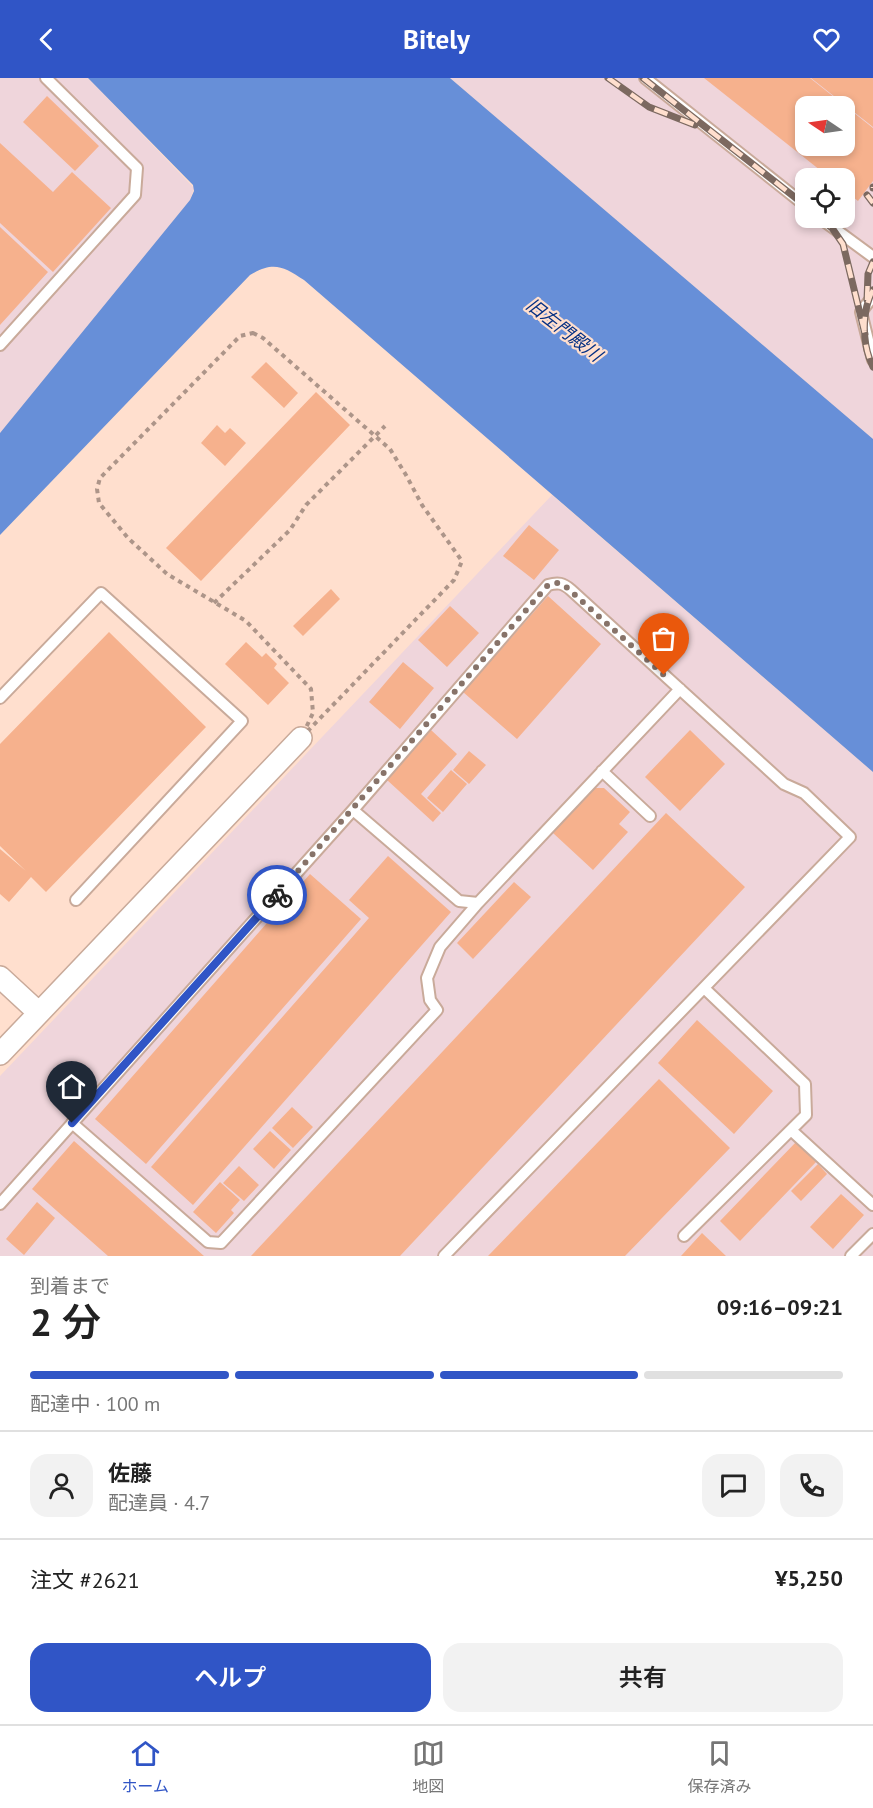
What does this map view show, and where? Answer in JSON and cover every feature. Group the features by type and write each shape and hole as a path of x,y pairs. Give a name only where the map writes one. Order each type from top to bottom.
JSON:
{"street":[{"path":"0,1054 302,738"},
{"path":"0,976 39,1013"}],"lane":[{"path":"0,345 135,195 137,168 46,78"},
{"path":"645,78 795,197"},
{"path":"834,228 873,257"},
{"path":"873,296 861,312 873,360"},
{"path":"0,1204 353,810 548,585 557,583 564,585 784,784 804,793 850,837 444,1256"},
{"path":"0,698 101,593 242,722 76,900"},
{"path":"72,1123 208,1242 221,1243 437,1010 430,1000 427,978 440,947 478,903 680,689"},
{"path":"602,771 650,816"},
{"path":"353,810 459,901 478,903"},
{"path":"684,1236 806,1115 805,1084 704,988"},
{"path":"791,1130 873,1205"},
{"path":"851,1256 873,1234"}],"path":[{"path":"253,333 263,338 390,449 422,505 462,561 454,580 302,738 313,713 311,689 246,621 167,574 128,538 99,503 96,489 100,478 240,336 253,333"},
{"path":"214,603 290,530 306,505 385,426"}],"shaded area":[{"path":"0,78 88,78 194,188 190,200 0,433"},
{"path":"450,78 873,78 873,439"},
{"path":"552,495 873,772 873,1256 0,1256 0,1076"}],"water":[{"name":"旧左門殿川","path":"88,78 450,78 873,439 873,772 304,280 278,267 265,268 250,275 0,535 0,433 190,200 194,191 193,185"}],"building":[{"path":"704,78 810,78 833,96 795,96 795,150"},
{"path":"811,78 873,78 873,127 855,113 855,96 834,96"},
{"path":"47,96 99,146 75,171 23,122"},
{"path":"855,114 873,128 873,181 858,201 855,199 855,168 817,168 802,156 855,156"},
{"path":"0,143 53,192 72,172 111,208 53,272 0,223"},
{"path":"0,227 48,272 0,325"},
{"path":"266,362 298,393 284,408 251,377"},
{"path":"316,392 350,425 201,581 166,548"},
{"path":"217,425 225,433 230,428 246,443 225,466 201,443"},
{"path":"529,525 559,550 534,580 503,556"},
{"path":"331,589 340,599 303,636 293,626"},
{"path":"548,596 601,644 517,739 463,692"},
{"path":"450,606 479,633 447,667 418,640"},
{"path":"109,632 206,727 46,892 31,877 9,902 0,894 0,849 26,871 0,846 0,744"},
{"path":"246,642 262,657 266,653 277,664 274,668 289,683 268,705 225,664"},
{"path":"403,662 434,688 400,729 369,702"},
{"path":"431,730 457,754 421,794 441,813 433,822 387,780"},
{"path":"690,730 725,764 680,811 645,777"},
{"path":"469,751 486,765 469,784 453,770"},
{"path":"451,770 467,784 443,812 427,798"},
{"path":"595,788 604,788 630,812 619,824 628,832 593,870 553,833"},
{"path":"666,813 745,887 400,1256 251,1256"},
{"path":"388,856 451,912 193,1205 151,1167 369,918 349,900"},
{"path":"310,874 361,919 146,1164 95,1119"},
{"path":"514,882 531,897 473,959 457,943"},
{"path":"697,1020 773,1091 734,1134 658,1063"},
{"path":"659,1079 730,1148 625,1256 488,1256"},
{"path":"292,1107 313,1127 293,1148 272,1128"},
{"path":"270,1131 291,1150 274,1169 253,1149"},
{"path":"74,1141 204,1256 108,1256 32,1189"},
{"path":"797,1141 817,1161 740,1241 720,1221"},
{"path":"818,1164 827,1174 801,1201 791,1191"},
{"path":"239,1166 259,1185 244,1201 223,1183"},
{"path":"220,1182 240,1200 231,1210 234,1213 216,1233 193,1212"},
{"path":"841,1194 864,1215 833,1249 810,1227"},
{"path":"37,1202 55,1218 24,1255 6,1239"},
{"path":"702,1233 726,1256 681,1256"}],"railway":[{"path":"608,78 649,107 695,125"},
{"path":"643,78 795,197"},
{"path":"867,195 873,203"},
{"path":"832,228 843,244 865,334"},
{"path":"867,300 868,274 873,262"},
{"path":"873,290 866,308 864,329 869,358 873,367"}],"way so far":[{"path":"277,895 548,585 557,583 564,585 664,675"}],"route":[{"path":"72,1123 277,895"}]}
